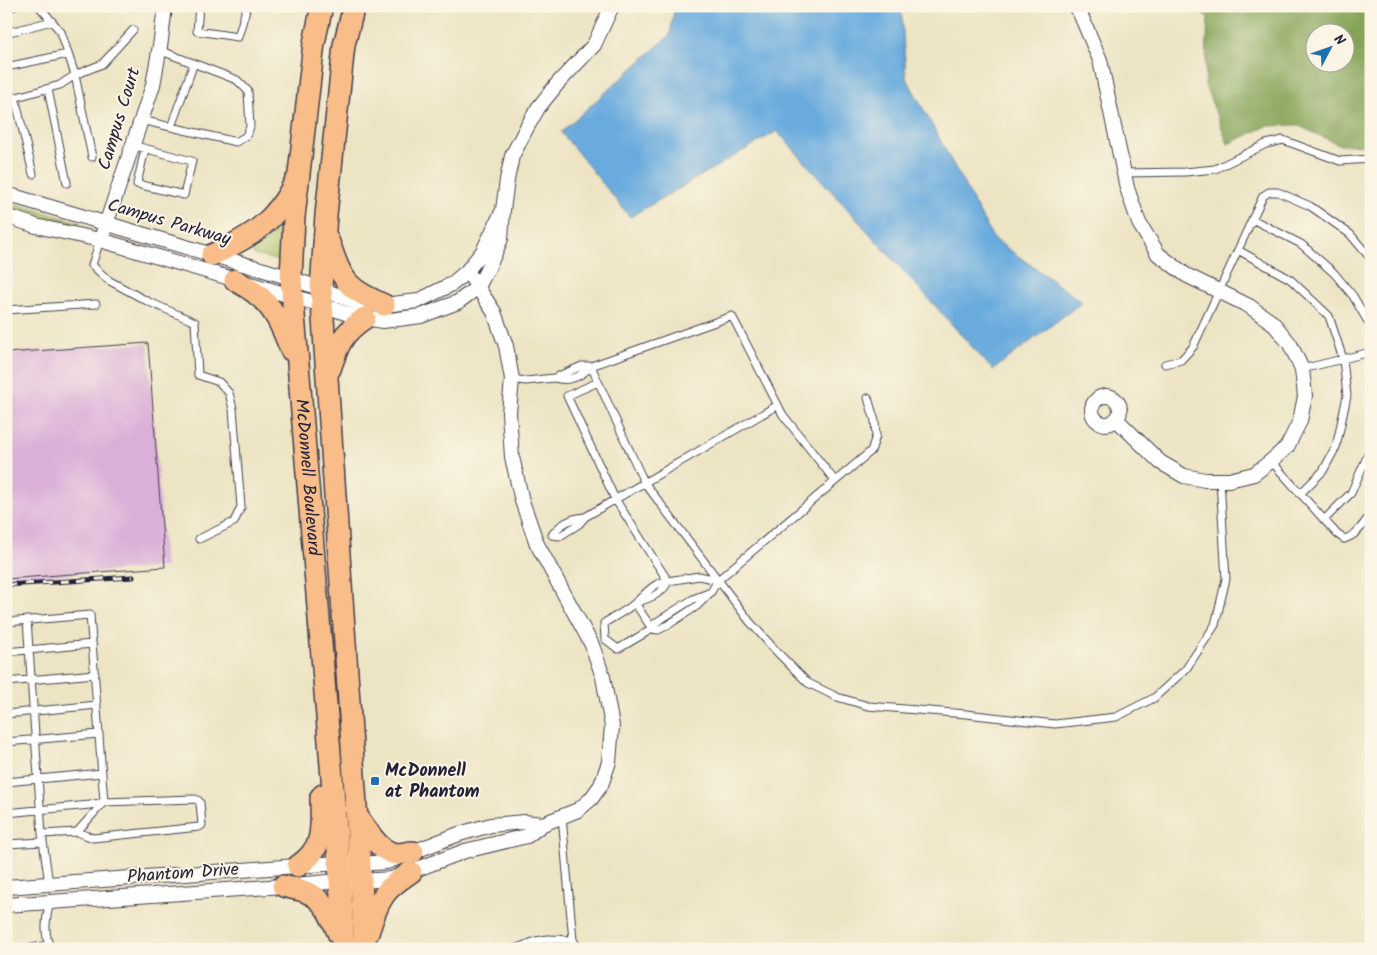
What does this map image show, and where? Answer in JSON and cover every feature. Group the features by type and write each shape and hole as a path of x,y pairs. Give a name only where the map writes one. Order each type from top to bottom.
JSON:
{"main road":[{"name":"McDonnell Boulevard","path":"322,6 314,43 294,217 292,287 340,872 344,948"},
{"name":"McDonnell Boulevard","path":"354,6 344,45 324,232 322,297 365,947"},
{"path":"212,255 244,239 271,219 288,198 299,173"},
{"path":"324,232 345,279 362,294 384,305"},
{"path":"235,280 256,293 268,304 298,361"},
{"path":"327,379 336,349 345,334 364,318"},
{"path":"298,866 316,849 320,839 321,797 332,774"},
{"path":"357,816 382,848 412,862 377,906 365,947"},
{"path":"283,886 306,892 325,906 332,917 344,948"}],"street":[{"path":"322,297 354,316 383,321 421,316 458,302 478,287 501,239 503,210 512,156 538,108 558,83 594,45 612,6"},
{"path":"1075,6 1079,11 1100,60 1127,188 1139,223 1158,254 1186,275 1249,306 1273,323 1290,344 1302,369 1305,396 1300,421 1286,447 1271,462 1254,474 1229,480 1205,480 1184,476 1160,462 1116,419"},
{"name":"Campus Court","path":"100,240 139,147 141,120 153,85 159,50 162,8"},
{"name":"Campus Parkway","path":"6,194 212,255 322,297"},
{"path":"322,297 384,305 418,301 452,284 467,271 483,251 503,210"},
{"name":"Campus Parkway","path":"6,216 36,226 100,240 235,280 292,287 322,297"},
{"path":"361,872 387,862 412,862 527,836 543,824 578,810 591,799 601,785 609,762 612,726 599,642 538,544 522,501 512,457 509,413 512,379 506,346 494,312 467,271"},
{"path":"361,872 391,879 412,862 459,834 492,825 524,822 543,824"},
{"name":"Phantom Drive","path":"6,887 298,866 340,872 361,872"},
{"name":"Phantom Drive","path":"6,905 283,886 340,872"},
{"path":"49,884 50,902"}],"lane":[{"path":"6,9 14,6"},
{"path":"39,6 61,32 75,75 92,157"},
{"path":"199,6 197,31 238,36 247,6"},
{"path":"6,33 52,21"},
{"path":"6,100 60,85 75,75 102,64 133,30"},
{"path":"141,120 236,142 246,136 250,127 248,91 238,80 159,50"},
{"path":"6,67 68,54"},
{"path":"171,127 194,63"},
{"path":"48,89 67,183"},
{"path":"15,98 32,174"},
{"path":"1124,173 1185,172 1215,169 1266,144 1283,140 1340,161 1371,158"},
{"path":"139,147 192,161 184,195 137,184 139,147"},
{"path":"1164,364 1181,360 1193,347 1263,196 1269,192 1278,192 1310,206 1350,234 1371,259"},
{"path":"1252,219 1301,244 1334,273 1353,296 1371,328"},
{"path":"100,240 92,266 108,280 196,322 198,375 219,382 229,393 233,409 241,507 234,522 199,539"},
{"path":"1238,250 1290,279 1329,316 1343,359 1347,396 1336,446 1323,471 1300,494"},
{"path":"6,310 96,304"},
{"path":"512,379 526,381 554,378 562,380 571,379 585,373 591,366 732,316 783,414 835,481"},
{"path":"1302,369 1371,352"},
{"path":"591,366 644,482 718,580 776,652 808,682 836,697 868,706 1055,724 1116,717 1154,698 1186,669 1215,625 1226,579 1220,480"},
{"path":"598,382 567,396 615,499 668,582"},
{"path":"718,580 699,576 662,582 648,590 635,603 604,624 599,642 618,649 652,629 654,624 693,599 711,592 718,580 871,451 876,436 875,421 868,398"},
{"path":"538,544 575,518 585,517 778,405"},
{"path":"1324,520 1351,493 1371,448"},
{"path":"1271,462 1336,534 1344,539 1351,537 1371,514"},
{"path":"635,603 652,629"},
{"path":"6,622 90,615 104,802 77,832"},
{"path":"27,620 40,810 49,884"},
{"path":"6,652 92,644"},
{"path":"6,682 94,674"},
{"path":"6,714 97,705"},
{"path":"6,742 99,734"},
{"path":"6,782 102,773"},
{"path":"6,813 104,802 197,800 200,803 202,825 199,827 93,838 77,832 6,844"},
{"path":"562,817 574,940 579,949"},
{"path":"25,949 50,947 45,921 50,902"},
{"path":"514,949 548,939 574,940"}],"green space":[{"path":"1182,6 1371,6 1371,144 1340,145 1297,125 1267,126 1228,144 1205,85 1208,16"},
{"path":"6,201 80,224 77,227 35,220 6,211"},
{"path":"279,228 281,229 281,261 254,255 252,252 269,239"}],"water":[{"path":"675,6 901,6 906,77 993,238 1082,302 993,370 777,131 630,217 561,132 670,35"}],"building":[{"path":"148,343 165,567 6,579 6,353"}],"railway":[{"path":"6,585 133,577"}],"place":[{"name":"McDonnell at Phantom","path":"375,781"}]}
